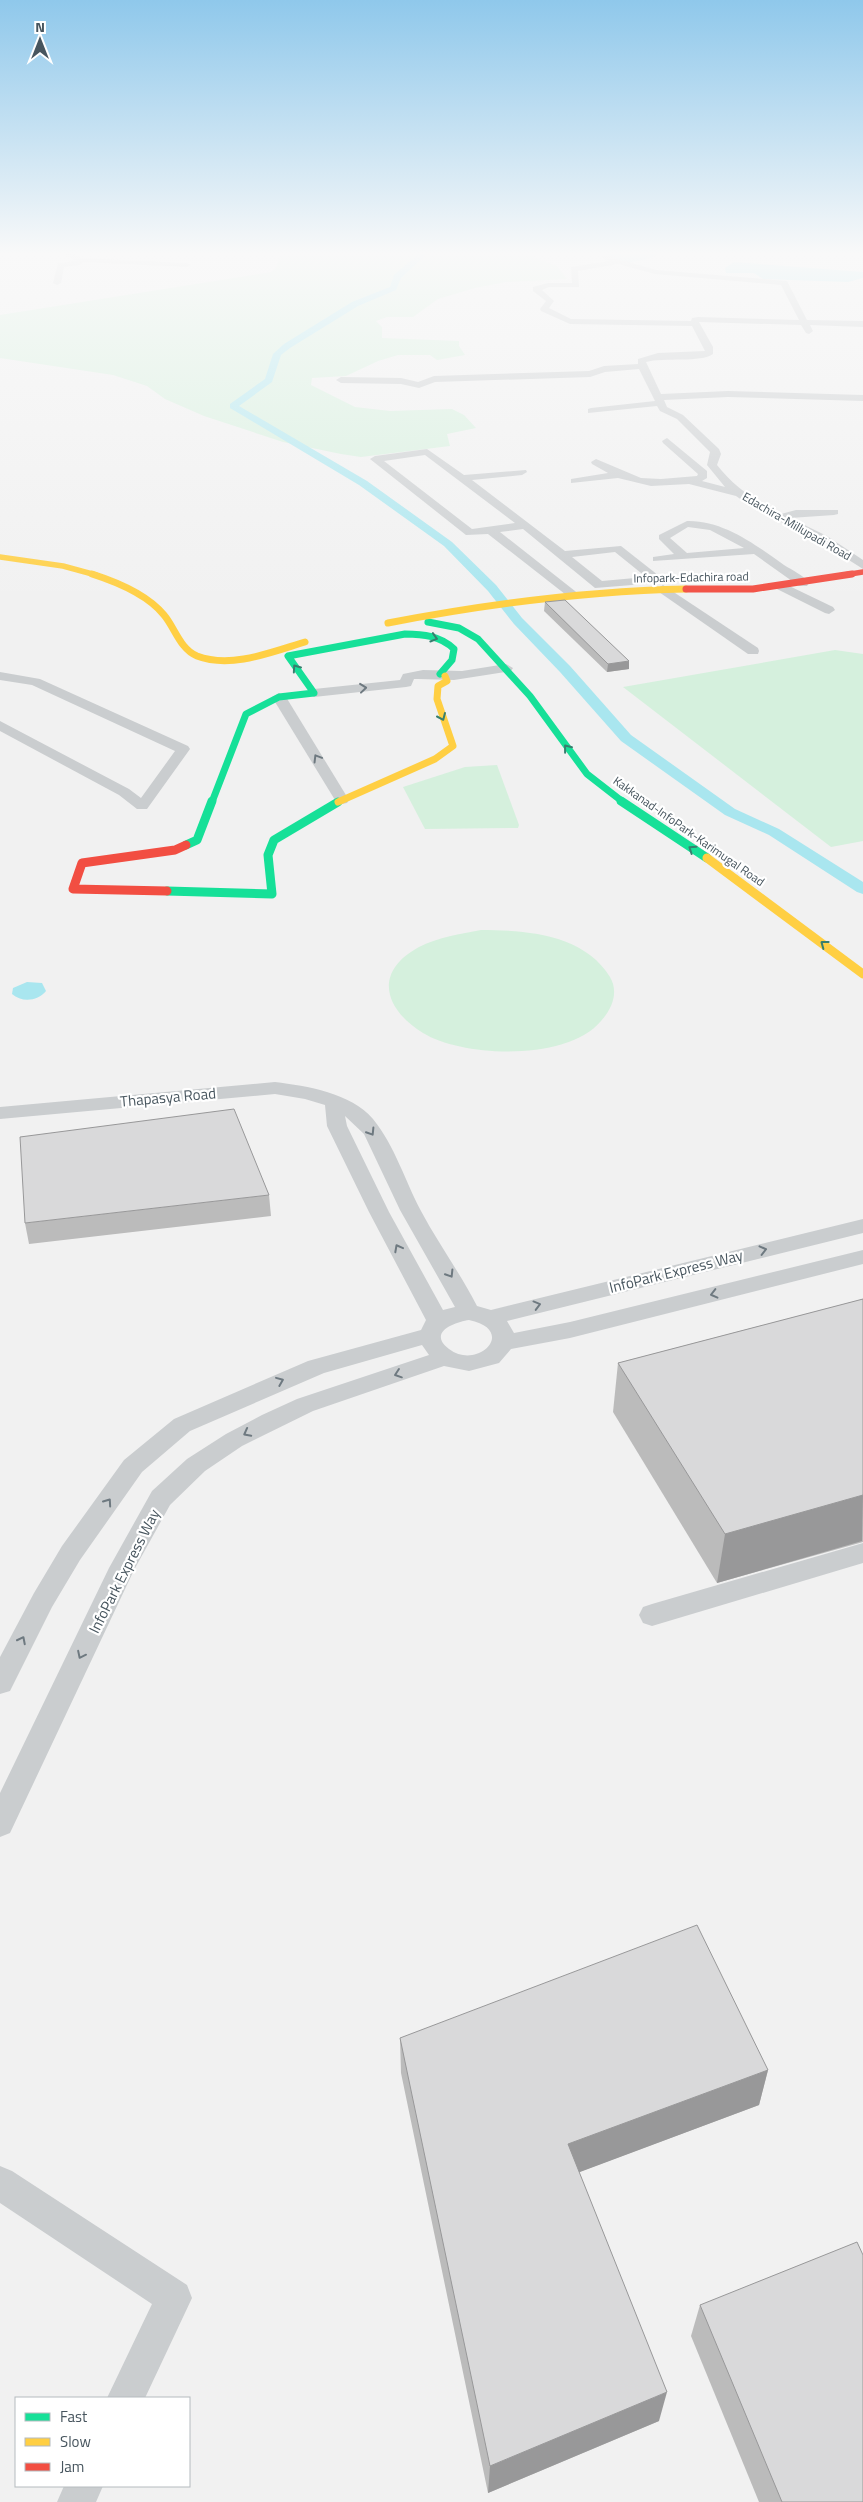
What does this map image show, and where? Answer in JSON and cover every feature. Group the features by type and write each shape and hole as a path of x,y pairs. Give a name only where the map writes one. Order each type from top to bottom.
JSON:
{"main road":[{"path":"0,557 85,569 104,574 162,612 189,652 196,656 239,657 328,636"},
{"name":"Infopark-Edachira road","path":"439,612 518,600 574,595 663,589 753,590 863,572"},
{"name":"Kakkanad-InfoPark-Karimugal Road","path":"376,625 439,612 476,620 480,605"},
{"name":"Kakkanad-InfoPark-Karimugal Road","path":"398,621 440,623 469,632 512,662"},
{"path":"405,634 420,634 451,644 455,649 454,657 441,678 435,693 438,708 445,719 447,734 454,746 435,759 342,800 274,840 268,854 272,894 74,889 82,863 175,850 197,840 246,714 279,697 314,693 288,656 405,634"},
{"name":"Kakkanad-InfoPark-Karimugal Road","path":"495,640 512,662 550,724 588,774 609,793 723,869 863,974"},
{"path":"550,724 568,722"}],"street":[{"path":"341,380 400,381 419,385 434,379 590,374 602,370"},
{"path":"644,370 659,400"},
{"path":"591,411 659,400 728,394 863,398"},
{"name":"Edachira-Millupadi Road","path":"659,400 663,409 678,415 715,452 712,464 717,473 742,494 781,517 818,535 863,565"},
{"path":"596,462 619,475 638,482 689,481 702,478 703,473 667,441"},
{"path":"525,525 470,533 375,459 427,452 525,525 598,585 657,579 612,545 563,555"},
{"path":"609,470 571,478 619,475"},
{"path":"461,478 522,472"},
{"path":"689,481 742,494"},
{"path":"781,517 796,513 834,512"},
{"path":"684,557 663,537 687,524 697,524 730,534 803,583"},
{"path":"490,530 574,595"},
{"path":"657,559 754,551"},
{"path":"781,586 829,610"},
{"path":"663,589 753,650"},
{"path":"314,693 406,683 423,687 441,678 512,662"},
{"path":"0,676 35,682 183,749 142,806 124,792 0,725"},
{"path":"279,697 342,800"},
{"name":"Thapasya Road","path":"0,1113 275,1088 304,1091 334,1103 362,1118 382,1150 410,1210 454,1281 480,1315"},
{"path":"0,1683 43,1600 71,1553 133,1466 182,1425 316,1367 434,1328 458,1313 480,1315 501,1328 503,1343 491,1357 476,1363 465,1363 444,1358 436,1351 431,1343 434,1328 338,1126 334,1103"},
{"name":"InfoPark Express Way","path":"480,1315 863,1226"},
{"name":"InfoPark Express Way","path":"503,1343 570,1330 863,1257"},
{"name":"InfoPark Express Way","path":"0,1824 122,1568 161,1498 196,1465 234,1440 270,1421 306,1405 444,1358"},
{"path":"652,1615 863,1553"},
{"path":"0,2183 174,2298 126,2397"},
{"path":"76,2502 84,2487"}],"green space":[{"path":"78,370 359,370 346,376 312,378 311,385 355,407 390,411 452,409 464,415 476,428 447,434 450,446 361,457 283,442 204,416 165,399 147,386 113,375"},
{"path":"835,650 863,654 863,841 831,847 623,687"},
{"path":"497,765 519,825 518,828 425,829 403,787 465,767"},
{"path":"481,930 516,931 553,937 570,943 585,952 599,963 613,983 613,1000 605,1016 586,1034 565,1043 541,1049 489,1051 441,1041 423,1033 399,1013 392,1002 389,990 390,979 395,968 404,957 419,947 450,936"}],"water":[{"path":"27,982 42,983 46,991 39,997 30,1000 20,999 12,994 13,988"}],"building":[{"path":"565,600 629,661 608,664 545,602"},
{"path":"234,1109 269,1195 25,1223 20,1137"},
{"path":"863,1299 863,1495 725,1534 618,1363"},
{"path":"697,1925 768,2070 568,2144 667,2392 490,2466 400,2038"},
{"path":"857,2242 863,2255 863,2502 782,2502 700,2305"}],"waterway":[{"path":"272,370 269,380 233,406 363,483 448,544 492,588 518,621 565,669 626,738 730,812 774,832 863,889"}],"traffic: fast":[{"path":"428,622 459,628 478,639 530,696 587,774 609,793 707,858"},
{"path":"186,845 197,840 246,714 279,697 314,693 288,656 405,634 425,635 438,638 454,649 452,660 440,674"},
{"path":"167,891 272,894 268,855 274,840 338,802"}],"traffic: slow":[{"path":"0,557 63,566 104,577 123,586 159,610 185,648 197,656 210,659 238,659 266,654 305,642"},
{"path":"388,623 536,598 611,591 686,589"},
{"path":"338,802 435,759 453,746 437,699 438,686 447,681 445,676"},
{"path":"707,858 863,974"}],"traffic: jam":[{"path":"686,589 753,589 863,572"},
{"path":"167,891 73,889 82,863 175,850 186,845"}]}
